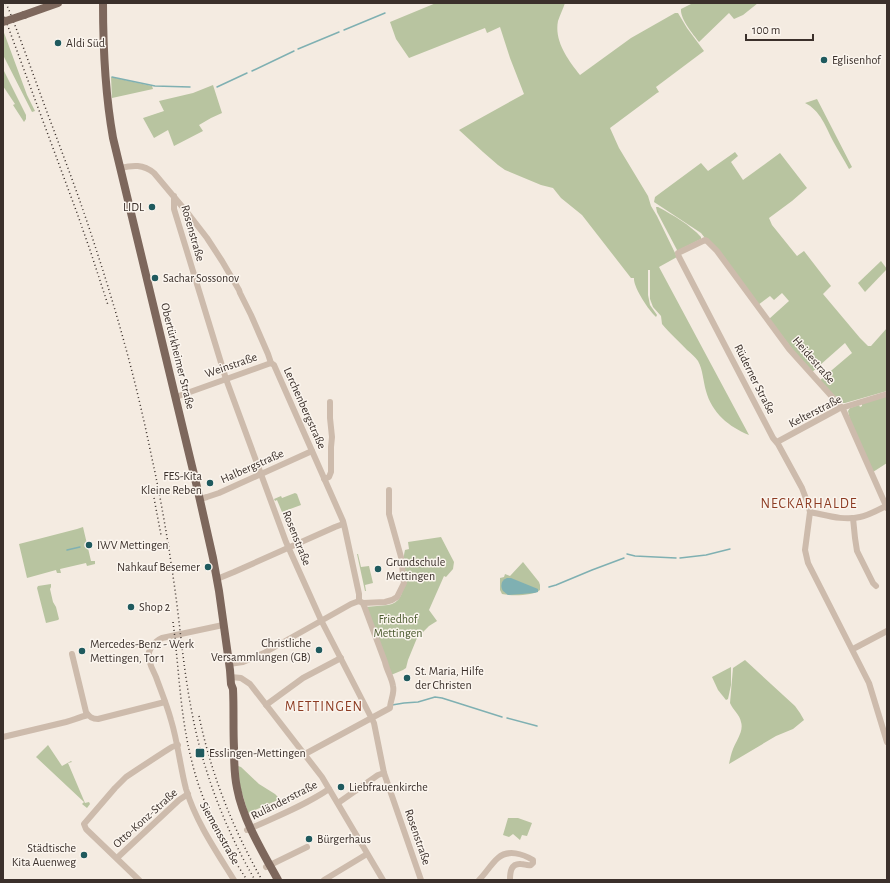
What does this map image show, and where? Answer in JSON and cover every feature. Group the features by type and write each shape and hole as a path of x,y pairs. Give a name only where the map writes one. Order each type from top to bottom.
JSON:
{"main road":[{"path":"3,22 58,3"},
{"name":"Obertürkheimer Straße","path":"103,3 105,77 110,122 176,396 217,578 231,680 229,690 230,765 232,783 238,808 268,866"},
{"path":"268,866 274,880"},
{"path":"268,866 278,880"}],"street":[{"name":"Lerchenbergstraße","path":"120,168 137,165 150,170 157,176 201,230 230,273 251,315 271,363 274,365 344,524 359,596 393,686 389,709 372,718"},
{"name":"Rosenstraße","path":"174,196 174,209 226,379 288,548 321,620 374,723 384,773 421,880"},
{"name":"Heidestraße","path":"705,240 717,250 794,356 842,408 887,507"},
{"name":"Rüderner Straße","path":"705,240 678,254 773,438 777,442 807,500 810,512 806,556 871,687 887,742"},
{"name":"Weinstraße","path":"176,396 271,363"},
{"name":"Kelterstraße","path":"777,442 842,408 887,394"},
{"path":"324,479 329,477 331,472 332,437 330,402"},
{"name":"Halbergstraße","path":"200,499 216,494 312,451"},
{"path":"229,664 243,662 260,655 351,604 361,602 387,602 394,600 404,583 401,557 389,514 389,490"},
{"path":"810,512 842,518 853,518 867,515 887,507"},
{"path":"853,518 857,551 873,583 876,586"},
{"path":"217,578 234,572 335,526 344,524"},
{"name":"Siemensstraße","path":"224,625 164,637 156,641 151,646 148,659 173,724 182,772 188,794 206,835 234,880"},
{"path":"853,649 887,631"},
{"path":"72,654 86,712 90,717"},
{"path":"266,704 303,678 341,658"},
{"path":"231,680 239,678 249,683 318,771 383,880"},
{"path":"3,737 75,720 79,717 90,717 95,719 165,702"},
{"path":"305,754 372,718"},
{"path":"139,880 86,829 84,825 126,777 172,747 178,746"},
{"path":"338,803 378,775 384,773"},
{"name":"Ruländerstraße","path":"249,830 297,808 329,789"},
{"name":"Otto-Konz-Straße","path":"117,858 183,796 188,794"},
{"path":"268,866 307,847"},
{"path":"324,880 367,854"},
{"path":"479,880 496,859 502,855 518,854 533,860 531,865 519,864 514,866 510,871 510,880"},
{"path":"335,874 338,880"}],"green space":[{"path":"436,3 565,3 558,21 558,36 563,50 580,75 631,38 675,13 678,13 704,51 656,87 659,92 610,128 619,148 648,196 651,206 677,257 659,267 749,435 728,423 712,406 698,361 662,324 661,316 653,307 650,299 650,270 648,270 648,295 650,305 657,315 656,317 649,310 642,299 634,282 634,278 631,278 582,215 561,198 553,188 541,185 505,170 459,130 524,94 500,27 487,33 485,28 409,58 396,39 390,22"},
{"path":"693,3 758,3 743,15 734,19 729,13 699,42 687,26 681,13 681,9"},
{"path":"3,30 27,95 35,111 32,112 3,55"},
{"path":"3,69 26,115 24,122 13,105 15,104 3,86"},
{"path":"111,77 152,86 153,89 112,98"},
{"path":"213,85 222,113 199,125 203,131 174,146 168,130 154,138 143,118 164,111 159,101 193,93"},
{"path":"817,99 852,167 849,169 819,114 805,103"},
{"path":"735,152 738,156 731,162 743,180 780,153 807,188 769,218 772,225 797,256 804,251 831,286 823,294 868,346 871,346 887,328 887,391 842,403 819,381 852,353 845,343 811,373 769,319 789,301 782,293 774,300 770,296 758,305 701,233 654,202 655,197 701,163 708,171"},
{"path":"656,207 670,213 687,224 701,237 701,239 677,250 657,212"},
{"path":"881,261 887,269 865,292 858,283"},
{"path":"887,396 887,463 873,472 850,420 848,411 850,408 859,405 860,407 862,404"},
{"path":"295,493 297,494 301,505 282,512 277,500 275,501 274,499 281,496 282,498"},
{"path":"83,527 91,561 95,561 95,564 87,566 86,563 60,569 61,573 57,573 56,570 27,578 19,544"},
{"name":"Friedhof Mettingen","path":"441,537 454,562 453,569 446,577 444,576 429,610 437,621 429,626 417,638 406,668 391,675 366,607 388,605 395,602 400,597 404,582 405,550 409,549 408,542"},
{"path":"357,554 361,567 369,566 373,583 365,585 366,591 365,591"},
{"path":"523,562 539,582 540,590 527,594 502,594 500,590 500,578 504,577 505,574 510,576"},
{"path":"51,584 50,589 59,619 46,623 37,588 38,586"},
{"path":"745,660 795,706 804,720 793,729 776,736 729,764 732,751 741,732 742,725 730,703 733,668"},
{"path":"731,667 731,685 728,699 726,700 718,690 712,677"},
{"path":"48,745 62,766 71,761 72,762 68,763 85,803 89,802 90,804 87,808 82,804 84,802 36,757"},
{"path":"238,766 280,799 248,813 240,786"},
{"path":"508,818 518,818 532,823 527,836 522,835 520,840 513,834 509,837 503,835"}],"water":[{"path":"511,578 538,589 538,592 508,595 503,591 501,585 503,580"}],"waterway":[{"path":"344,30 385,13"},
{"path":"298,49 339,32"},
{"path":"252,71 294,51"},
{"path":"217,87 247,73"},
{"path":"112,77 155,86 190,87"},
{"path":"67,550 80,547"},
{"path":"680,558 706,555 730,549"},
{"path":"627,554 635,556 676,558"},
{"path":"549,587 624,558"},
{"path":"392,705 418,702 435,697 502,717"},
{"path":"507,718 537,726"}],"railway":[{"path":"6,3 81,203 119,325 140,402 166,530 186,679 202,756 216,799 234,841 255,880"},
{"path":"3,13 77,213 108,305"},
{"path":"154,498 161,535"},
{"path":"173,622 184,725 195,774 213,821 247,880"},
{"path":"199,716 210,759 224,801 251,861 262,880"}],"place":[{"name":"Aldi Süd","path":"58,43"},
{"name":"Eglisenhof","path":"824,60"},
{"name":"LIDL","path":"152,207"},
{"name":"Sachar Sossonov","path":"155,278"},
{"name":"FES-Kita Kleine Reben","path":"210,483"},
{"name":"IWV Mettingen","path":"89,545"},
{"name":"Nahkauf Besemer","path":"208,567"},
{"name":"Grundschule Mettingen","path":"378,569"},
{"name":"Shop 2","path":"131,607"},
{"name":"Christliche Versammlungen (GB)","path":"319,650"},
{"name":"Mercedes-Benz - Werk Mettingen, Tor 1","path":"82,651"},
{"name":"St. Maria, Hilfe der Christen","path":"407,678"},
{"name":"Esslingen-Mettingen","path":"200,753"},
{"name":"Liebfrauenkirche","path":"341,787"},
{"name":"Bürgerhaus","path":"309,839"},
{"name":"Städtische Kita Auenweg","path":"84,855"}],"district":[{"name":"NECKARHALDE","path":"809,503"},
{"name":"METTINGEN","path":"324,706"}]}
